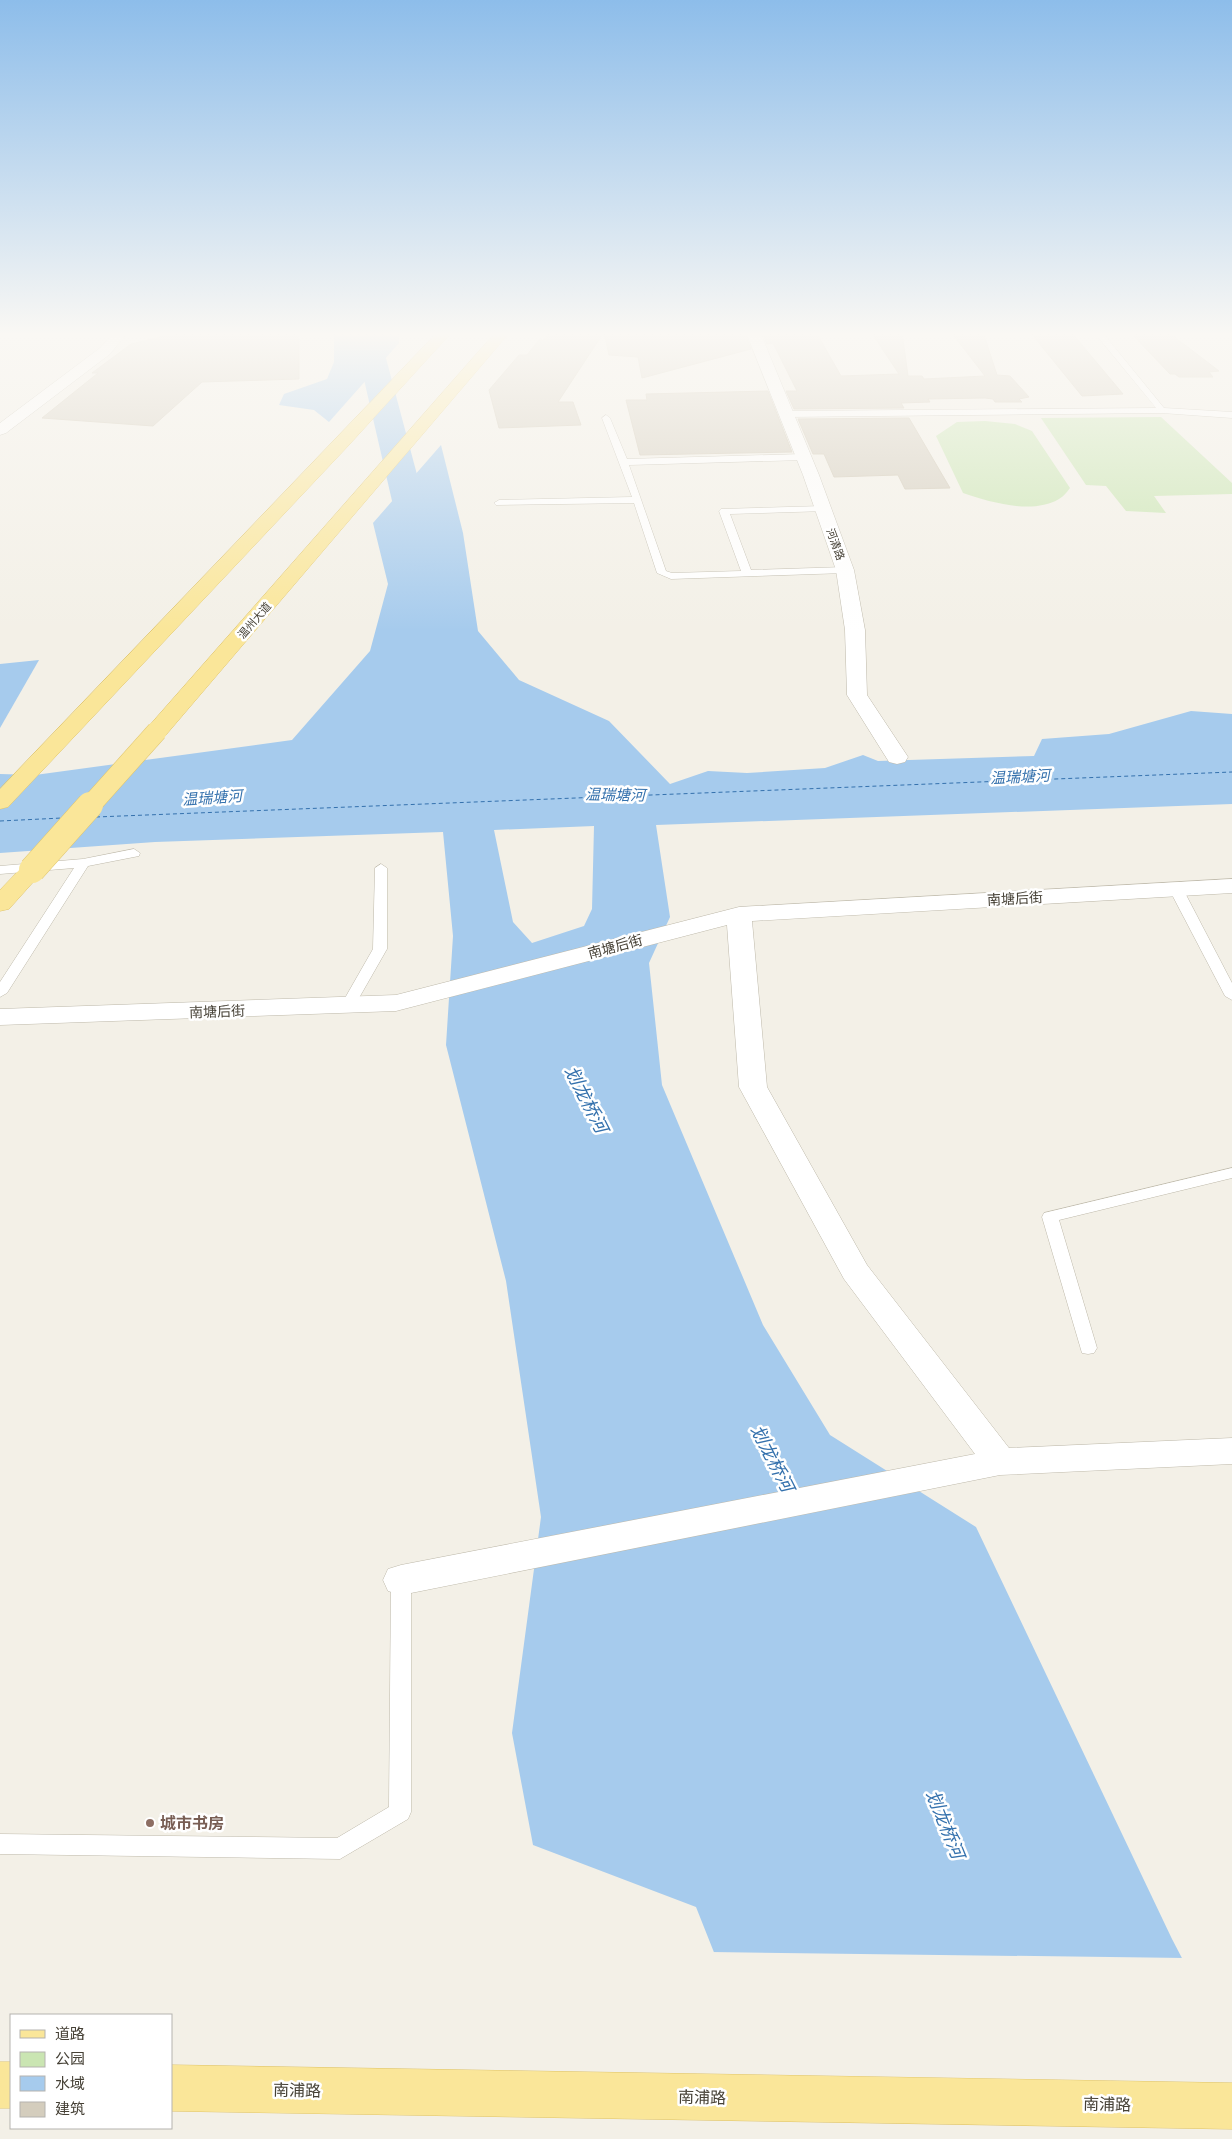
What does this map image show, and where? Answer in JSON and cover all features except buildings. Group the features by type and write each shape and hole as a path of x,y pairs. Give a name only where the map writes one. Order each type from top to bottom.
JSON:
{"main road":[{"path":"0,802 353,432"},
{"name":"温州大道","path":"0,904 156,731 418,432"},
{"name":"南浦路","path":"172,2088 1232,2106"}],"street":[{"name":"河清路","path":"793,432 845,570 855,630 857,694 897,757"},
{"name":"南塘后街","path":"0,1017 396,1003 739,914 1232,886"},
{"path":"739,914 753,1087 855,1271 1000,1462"},
{"path":"401,1580 1000,1462 1232,1451"}],"lane":[{"path":"612,432 638,500 662,573 671,576 845,570"},
{"path":"624,462 803,457"},
{"path":"499,503 638,500"},
{"path":"747,573 724,511 823,509"},
{"path":"0,870 83,864 134,853"},
{"path":"0,993 83,864"},
{"path":"348,1005 380,949 381,868"},
{"path":"1176,889 1232,996"},
{"path":"1088,1348 1050,1218 1232,1172"},
{"path":"0,1844 340,1850 400,1812 401,1580"}],"green space":[{"path":"942,432 1033,432 1070,488 1059,499 1048,504 1024,507 998,503 963,493 936,436"},
{"path":"1050,432 1177,432 1232,483 1232,494 1154,496 1166,513 1126,511 1106,486 1086,485"}],"water":[{"path":"441,445 463,533 478,631 519,680 609,721 670,784 708,771 747,773 825,768 863,755 878,761 1034,756 1042,739 1109,734 1191,711 1232,714 1232,804 656,825 670,917 649,963 662,1085 763,1325 830,1435 976,1527 1172,1939 1232,2054 1232,2139 788,2139 696,1907 533,1845 512,1733 541,1517 506,1281 446,1045 453,936 443,832 155,842 0,853 0,774 35,775 292,740 370,651 388,584 373,523","holes":["594,826 592,909 584,926 532,943 513,922 494,830"]},
{"path":"39,660 0,728 0,664"}],"pier":[{"path":"711,1952 1185,1958 1232,2049 1232,2139 785,2139"}],"waterway":[{"path":"391,432 422,557"}],"ferry route":[{"path":"96,817 1232,772"},
{"path":"0,821 62,818"}],"place":[{"name":"城市书房","path":"150,1823"}],"water label":[{"name":"温瑞塘河","path":"1020,776"},
{"name":"温瑞塘河","path":"615,794"},
{"name":"温瑞塘河","path":"212,797"},
{"name":"划龙桥河","path":"587,1099"},
{"name":"划龙桥河","path":"773,1458"},
{"name":"划龙桥河","path":"946,1824"}]}
